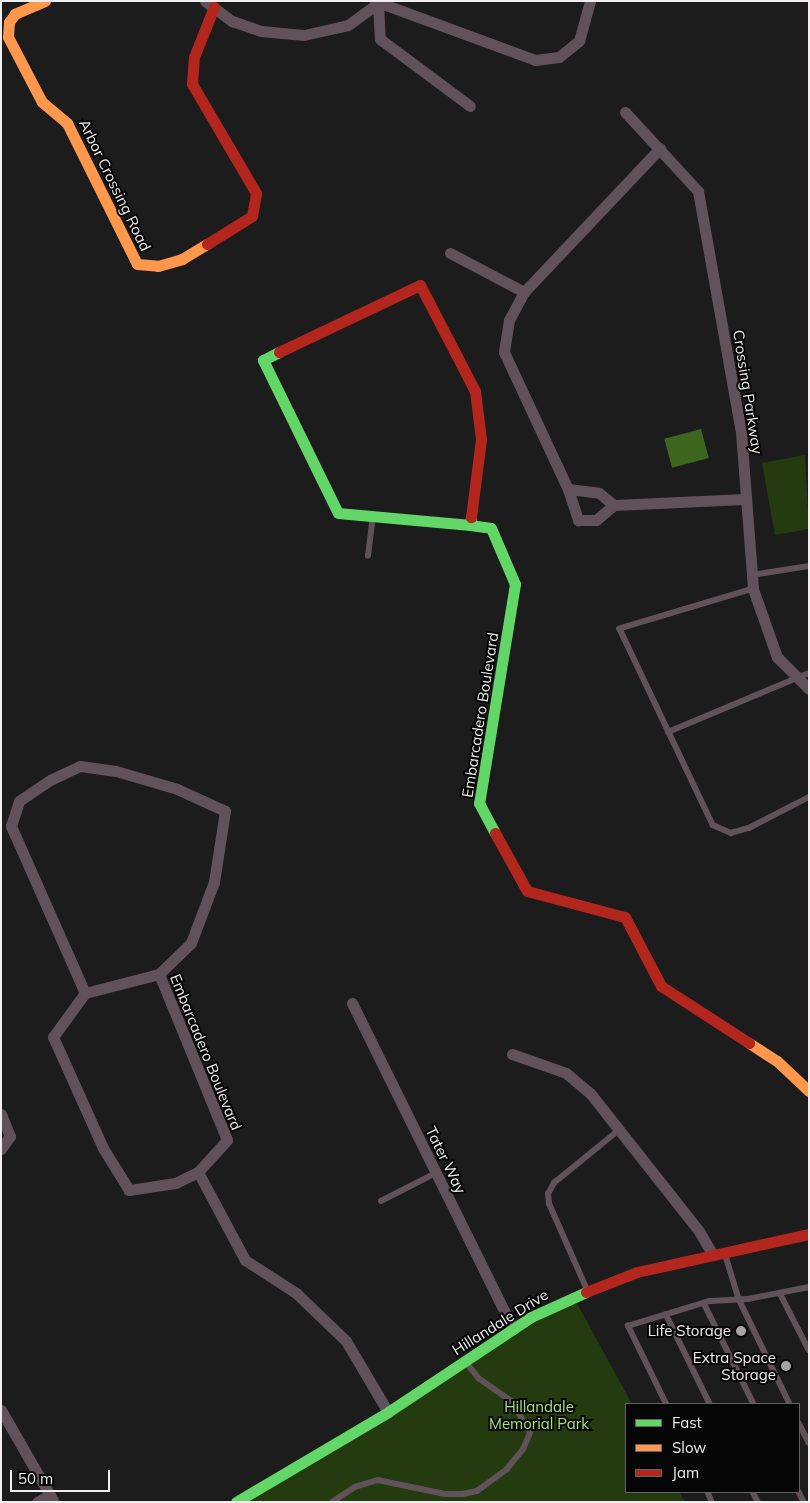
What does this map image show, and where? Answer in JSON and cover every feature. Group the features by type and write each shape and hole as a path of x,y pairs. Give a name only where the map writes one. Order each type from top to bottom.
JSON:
{"street":[{"name":"Arbor Crossing Road","path":"45,1 15,14 9,22 8,37 42,102 67,123 137,264 158,266 182,259 252,216 256,193 192,84 194,57 209,4"},
{"path":"377,2 535,60 559,57 579,41 590,1"},
{"path":"209,4 232,21 261,31 304,35 348,25 377,2"},
{"path":"377,2 380,39 470,106"},
{"name":"Crossing Parkway","path":"625,112 698,191 741,432 753,589 777,657 804,675 809,689"},
{"path":"660,148 524,292 509,320 504,352 568,489 578,520 596,520 614,505 746,499"},
{"path":"450,253 524,292"},
{"name":"Embarcadero Boulevard","path":"470,525 481,439 475,391 420,285 263,360 338,513 491,528 515,584 479,803 527,892 624,918 661,986 777,1060 809,1091"},
{"path":"568,489 599,493 614,505"},
{"path":"85,993 11,826 19,802 50,780 80,766 116,771 177,789 225,811 214,882 191,942 159,974"},
{"name":"Embarcadero Boulevard","path":"159,974 227,1140 198,1172 175,1183 129,1190 103,1148 53,1037 85,993 159,974"},
{"name":"Tater Way","path":"352,1003 513,1329"},
{"path":"512,1054 566,1073 590,1093 699,1231 713,1255"},
{"path":"1,1114 10,1136 1,1149"},
{"path":"198,1172 245,1260 296,1293 346,1341 388,1412"},
{"name":"Hillandale Drive","path":"236,1502 388,1412 513,1329 587,1290 638,1272 724,1251 809,1234"},
{"path":"3,1416 52,1498 37,1502"}],"lane":[{"path":"368,556 373,516"},
{"path":"752,575 809,566"},
{"path":"753,589 620,629 713,825 731,833 749,828 809,797"},
{"path":"668,732 804,675"},
{"path":"587,1290 549,1204 548,1194 554,1183 618,1130"},
{"path":"381,1201 436,1173"},
{"path":"724,1251 739,1298 790,1403"},
{"path":"666,1403 628,1326 704,1303 780,1293 809,1287"},
{"path":"780,1293 809,1350"},
{"path":"704,1303 754,1403"},
{"path":"666,1314 710,1403"},
{"path":"332,1502 355,1487 378,1480 445,1494 463,1494 477,1491 507,1469 523,1449 530,1433 512,1402 479,1379 464,1361"},
{"path":"800,1425 809,1444"}],"green space":[{"path":"805,455 809,529 775,535 762,463"},
{"name":"Hillandale Memorial Park","path":"574,1298 631,1403 625,1403 625,1493 680,1493 685,1502 249,1502"}],"shaded area":[{"path":"701,429 709,458 672,468 664,439"}],"traffic: fast":[{"path":"279,352 263,360 338,513 470,525"},
{"path":"471,517 470,525 491,528 515,584 479,803 495,833"},
{"path":"236,1502 388,1412 531,1317 586,1292"}],"traffic: slow":[{"path":"45,1 15,14 9,22 8,37 42,102 67,123 137,264 158,266 182,259 207,244"},
{"path":"749,1043 777,1061 809,1091"}],"traffic: jam":[{"path":"207,244 252,216 256,193 192,84 194,57 214,7"},
{"path":"279,352 420,285 475,391 481,439 471,517"},
{"path":"495,833 527,891 625,917 661,986 749,1043"},
{"path":"586,1292 637,1272 809,1234"}],"place":[{"name":"Life Storage","path":"741,1331"},
{"name":"Extra Space Storage","path":"786,1366"}]}
